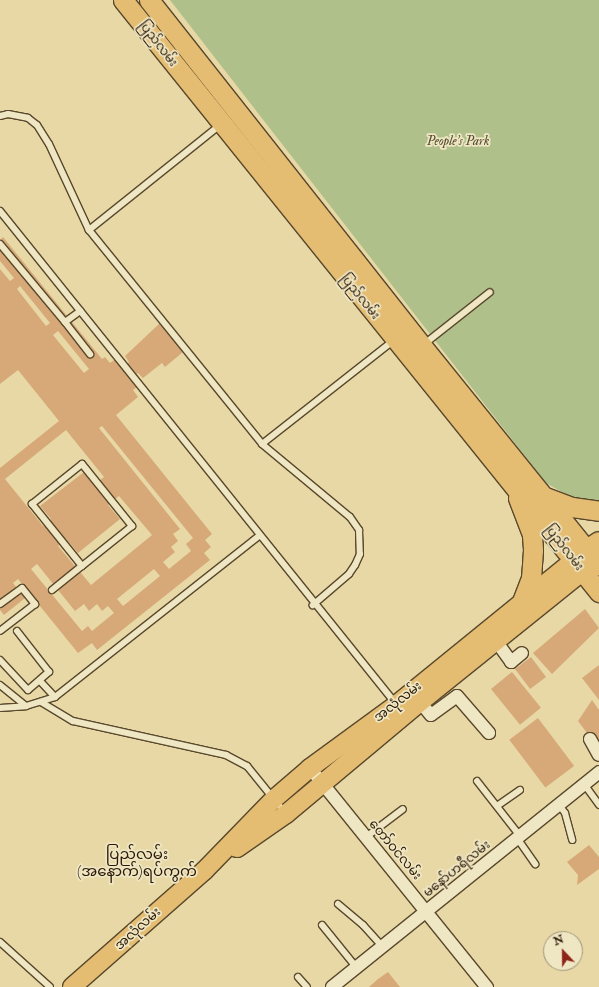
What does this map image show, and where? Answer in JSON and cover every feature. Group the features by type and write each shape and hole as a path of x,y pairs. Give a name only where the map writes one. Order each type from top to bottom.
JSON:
{"highway":[{"name":"ပြည်လမ်း","path":"123,0 230,118 422,346 591,558 599,592"},
{"name":"ပြည်လမ်း","path":"149,0 230,118 394,340 510,478 591,558"},
{"path":"510,478 532,535 533,550 531,578 522,602"},
{"path":"540,494 572,507 599,511"}],"main road":[{"name":"အလုံလမ်း","path":"204,871 286,814 322,784 400,710 522,602 591,558"},
{"name":"အလုံလမ်း","path":"72,987 204,871 274,799 310,768 400,710 420,702 496,641 591,558"}],"street":[{"path":"496,641 511,662 522,653"},
{"path":"420,702 431,715 457,696 489,733"},
{"path":"590,738 599,755"},
{"name":"တော်ဝင်လမ်း","path":"310,768 427,910 487,987"},
{"name":"မနော်ဟရီလမ်း","path":"340,985 356,967 599,772"}],"lane":[{"path":"0,116 8,114 28,118 44,133 89,230 262,444 350,517 359,530 360,554 355,565 348,574 313,605"},
{"path":"89,230 230,118"},
{"path":"0,211 313,605 400,710"},
{"path":"0,244 90,354"},
{"path":"422,346 490,292"},
{"path":"65,322 80,311"},
{"path":"262,444 394,340"},
{"path":"52,590 82,566 132,526 82,464 32,504 82,566"},
{"path":"0,708 26,706 55,697 259,536"},
{"path":"0,604 22,588 34,604 0,631"},
{"path":"0,660 26,690 40,681 49,670 17,631"},
{"path":"40,681 55,697"},
{"path":"0,686 26,706"},
{"path":"41,702 73,721 226,755 247,766 286,814"},
{"path":"477,781 497,806 535,864"},
{"path":"584,784 599,805"},
{"path":"497,806 520,790"},
{"path":"559,805 565,813 572,840"},
{"path":"366,837 404,809"},
{"path":"338,904 363,925 382,946"},
{"path":"322,925 356,967"},
{"path":"0,942 50,987"},
{"path":"298,977 308,987"}],"green space":[{"name":"People's Park","path":"170,0 599,0 599,504 583,504 546,483"}],"building":[{"path":"3,237 102,359 105,357 110,363 117,358 124,366 129,362 125,356 160,323 183,352 165,367 162,363 143,378 138,373 133,377 139,385 133,390 138,397 116,415 212,534 205,540 211,547 204,553 210,560 97,650 92,643 78,653 18,579 13,583 25,598 4,615 0,610 0,468 59,421 18,370 0,384 0,269 10,281 14,278 0,261 0,240","holes":["20,286 50,323 46,326 17,289","58,331 89,369 84,373 53,335","102,426 193,538 186,544 191,551 169,569 163,562 175,552 171,547 178,541 173,534 180,529 99,428","66,430 104,477 94,485 84,472 40,506 51,519 43,526 5,479","119,496 152,535 91,585 58,546 66,539 78,553 120,519 108,505","37,564 75,611 84,604 89,611 97,604 102,611 108,606 114,613 92,631 88,626 82,631 31,569","154,569 160,576 123,606 117,599"]},
{"path":"585,609 599,628 552,674 533,653"},
{"path":"531,657 546,677 530,689 515,669"},
{"path":"599,665 599,700 582,678"},
{"path":"512,672 541,708 520,725 491,689"},
{"path":"592,700 599,710 599,743 596,745 578,721"},
{"path":"538,718 574,766 545,788 509,740"},
{"path":"589,845 599,857 599,869 577,885 578,875 567,862"},
{"path":"388,972 400,987 369,987 378,979"}],"district":[{"name":"ပြည်လမ်း (အနောက်)ရပ်ကွက်","path":"137,862"}]}
